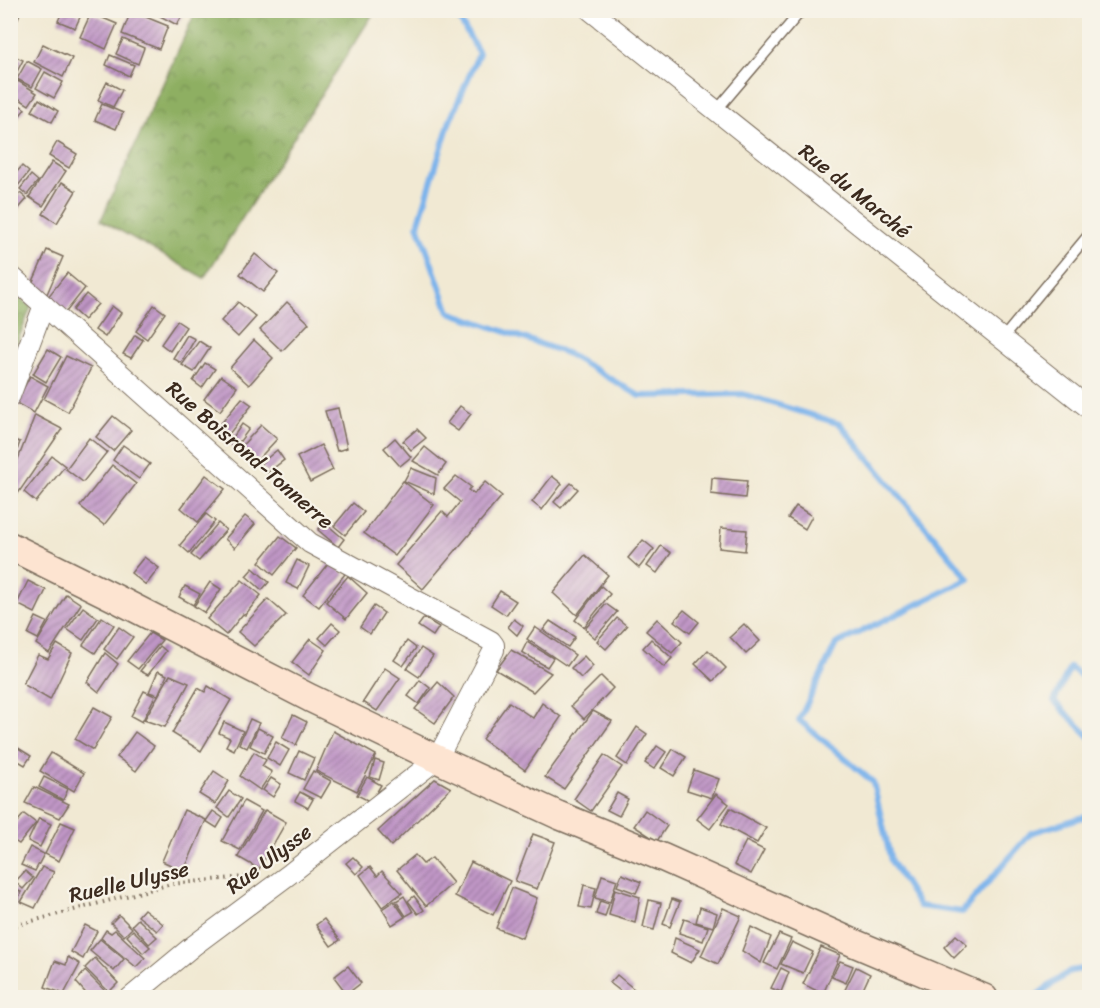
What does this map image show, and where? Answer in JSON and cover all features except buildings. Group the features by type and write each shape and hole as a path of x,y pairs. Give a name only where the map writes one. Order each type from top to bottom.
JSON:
{"main road":[{"path":"10,546 310,698 437,759 558,815 664,858 984,998"}],"street":[{"name":"Rue du Marché","path":"590,10 1089,409"},
{"name":"Rue Boisrond-Tonnerre","path":"10,275 310,543 491,641 494,650 437,759"},
{"path":"10,396 44,305"},
{"name":"Rue Ulysse","path":"130,998 193,946 437,759"}],"lane":[{"path":"716,111 802,10"},
{"path":"1002,339 1089,233"}],"path":[{"name":"Ruelle Ulysse","path":"10,927 171,884 291,873"}],"green space":[{"path":"196,11 375,11 204,278 101,220"},
{"path":"11,291 31,307 11,358"}],"waterway":[{"path":"454,10 479,53 449,123 418,225 449,312 566,353 640,396 743,394 840,424 969,579 836,644 799,720 873,782 891,861 919,906 962,912 1031,833 1090,815"},
{"path":"1090,683 1070,667 1054,701 1090,737"},
{"path":"1033,998 1070,971 1090,968"}]}
